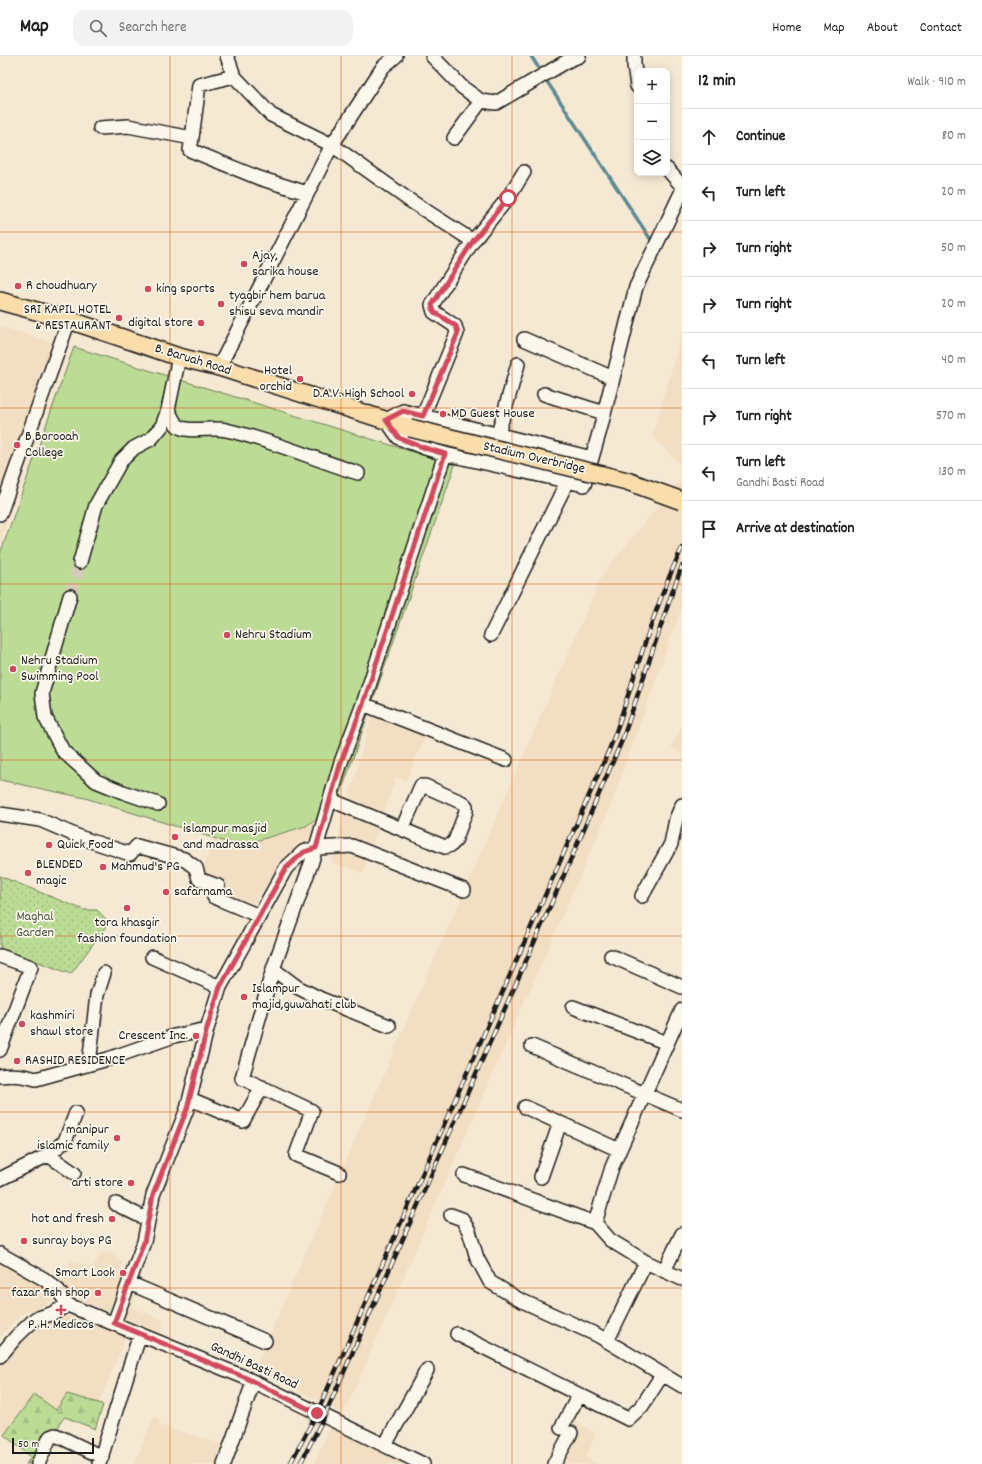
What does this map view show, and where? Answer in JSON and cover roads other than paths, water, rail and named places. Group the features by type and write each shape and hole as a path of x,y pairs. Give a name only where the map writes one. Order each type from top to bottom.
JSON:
{"main road":[{"name":"B. Baruah Road","path":"0,301 69,320 179,356 219,367 386,420"},
{"name":"Stadium Overbridge","path":"386,420 410,428 627,481 682,501"}],"street":[{"path":"227,56 234,76 271,115 332,145 410,200 473,241"},
{"path":"219,367 332,145 383,67 396,56"},
{"path":"432,56 462,87 481,101 496,103 569,60 579,56"},
{"path":"634,56 634,68"},
{"path":"234,76 199,85 190,150 259,178 307,193"},
{"path":"454,138 481,101"},
{"path":"100,128 128,126 192,138"},
{"path":"423,416 458,333 456,326 434,312 432,305 473,241 508,198 524,172"},
{"path":"670,172 682,186"},
{"path":"592,458 403,411 386,420 399,438 425,448 445,454 584,485 592,458 604,413 636,286 682,191"},
{"path":"0,514 69,320"},
{"path":"524,339 613,378"},
{"path":"80,562 96,505 122,461 134,448 151,439 162,426 168,410 179,356"},
{"path":"498,434 518,364"},
{"path":"544,394 604,413"},
{"path":"168,410 177,425 183,429 225,429 276,444 358,474"},
{"path":"339,1173 296,1155 312,1111 242,1078 273,969 316,848 341,762 363,704 445,454"},
{"path":"491,635 567,482"},
{"path":"70,596 42,693 45,717 63,750 96,781 158,804"},
{"path":"363,704 506,760"},
{"path":"331,800 445,847 451,845 455,841 466,811 466,806 463,803 425,786 421,786 402,829"},
{"path":"642,896 676,847 676,819 682,805"},
{"path":"0,814 40,820 82,838 130,854 137,846 184,859 196,868 198,879 218,886 214,897 259,916"},
{"path":"114,1323 144,1242 153,1195 187,1109 207,1028 220,987 286,868 304,852 316,848 352,846 464,890"},
{"path":"0,956 31,967 0,1050"},
{"path":"611,956 682,987"},
{"path":"152,957 220,987"},
{"path":"273,969 297,987 320,999 389,1026"},
{"path":"89,1064 97,995 104,973"},
{"path":"574,1007 667,1043"},
{"path":"595,1223 612,1167 682,1010"},
{"path":"0,1076 11,1074 25,1075 36,1080 174,1036 207,1028"},
{"path":"532,1046 682,1110"},
{"path":"190,1098 243,1121 262,1087"},
{"path":"524,1107 619,1150"},
{"path":"0,1179 48,1156 65,1141 76,1113"},
{"path":"541,1177 560,1123"},
{"path":"48,1156 74,1173"},
{"path":"464,1175 595,1223 610,1240 646,1262 682,1279"},
{"path":"116,1204 148,1220"},
{"path":"451,1215 462,1219 469,1231 477,1258 490,1282 518,1299 597,1335 682,1386"},
{"path":"664,1271 682,1234"},
{"path":"0,1254 44,1279 58,1290 68,1305 51,1314 35,1319 16,1337 0,1356"},
{"path":"608,1341 646,1262"},
{"path":"129,1283 265,1342"},
{"name":"Gandhi Basti Road","path":"68,1305 244,1377 253,1383 423,1464"},
{"path":"38,1464 50,1437 55,1435 101,1460 140,1334"},
{"path":"457,1334 628,1419 642,1406 662,1374"},
{"path":"385,1445 427,1370"},
{"path":"224,1464 253,1383"},
{"path":"554,1464 579,1395"}],"waterway":[{"path":"531,56 538,67"},
{"path":"548,83 653,243"}],"tunnel":[{"path":"70,596 80,562"}],"railway":[{"path":"290,1464 317,1413 609,751 663,591 682,548"},
{"path":"300,1464 324,1417 564,875 623,738 682,566"}],"place":[{"name":"Ajay, sarika house","path":"244,264"},
{"name":"R choudhuary","path":"18,286"},
{"name":"king sports","path":"148,289"},
{"name":"tyagbir hem barua shisu seva mandir","path":"221,304"},
{"name":"SRI KAPIL HOTEL & RESTAURANT","path":"119,318"},
{"name":"digital store","path":"201,323"},
{"name":"Hotel orchid","path":"300,379"},
{"name":"D.A.V. High School","path":"412,394"},
{"name":"MD Guest House","path":"443,414"},
{"name":"B Borooah College","path":"17,445"},
{"name":"Nehru Stadium","path":"227,635"},
{"name":"Nehru Stadium Swimming Pool","path":"13,669"},
{"name":"islampur masjid and madrassa","path":"175,837"},
{"name":"Quick Food","path":"49,845"},
{"name":"Mahmud's PG","path":"103,867"},
{"name":"BLENDED magic","path":"28,873"},
{"name":"safarnama","path":"166,892"},
{"name":"tora khasgir fashion foundation","path":"127,908"},
{"name":"Islampur majid,guwahati club","path":"244,997"},
{"name":"kashmiri shawl store","path":"22,1024"},
{"name":"Crescent Inc.","path":"196,1036"},
{"name":"RASHID RESIDENCE","path":"17,1061"},
{"name":"manipur islamic family","path":"117,1138"},
{"name":"arti store","path":"131,1183"},
{"name":"hot and fresh","path":"112,1219"},
{"name":"sunray boys PG","path":"24,1241"},
{"name":"Smart Look","path":"123,1273"},
{"name":"fazar fish shop","path":"98,1293"},
{"name":"P. H. Medicos","path":"61,1310"}],"park label":[{"name":"Maghal Garden","path":"35,926"}]}
